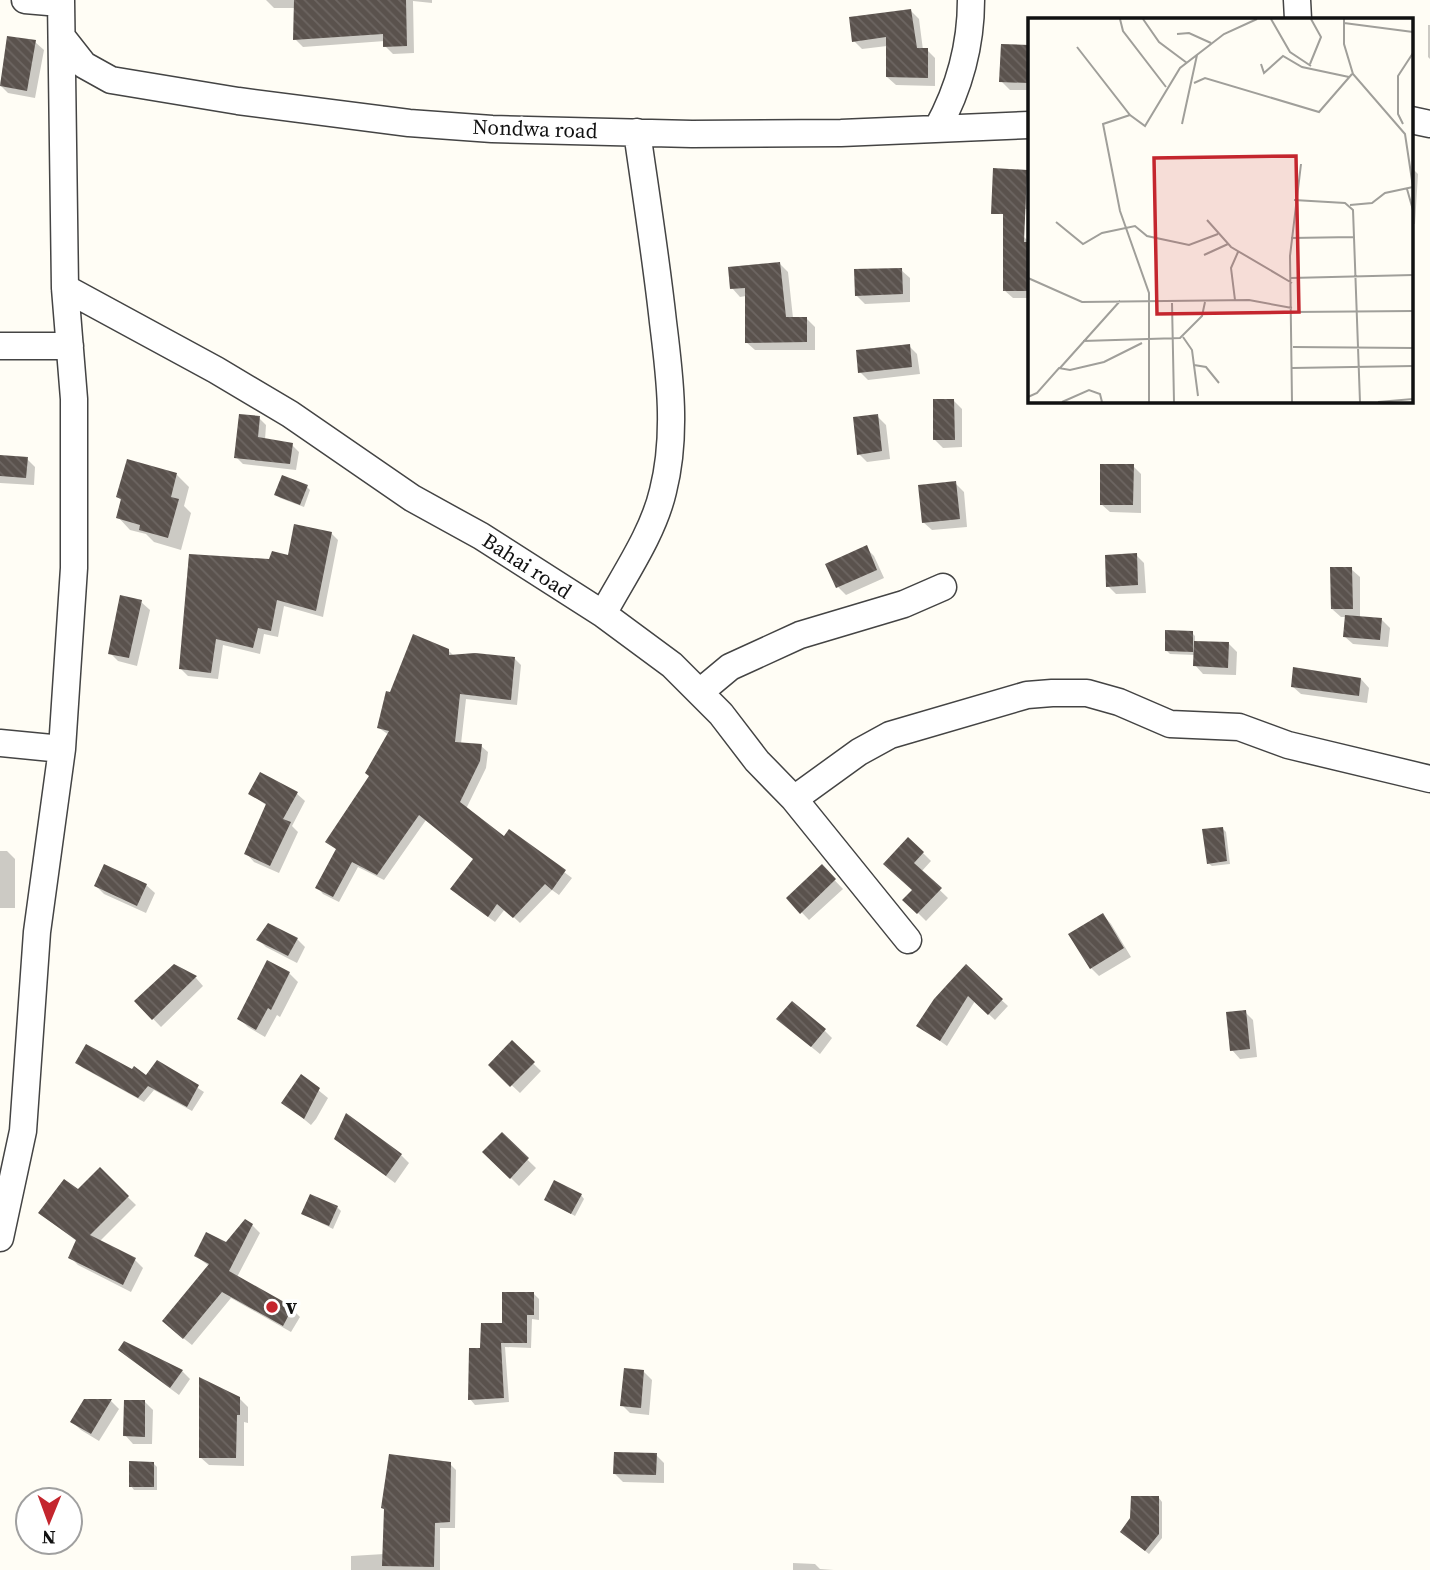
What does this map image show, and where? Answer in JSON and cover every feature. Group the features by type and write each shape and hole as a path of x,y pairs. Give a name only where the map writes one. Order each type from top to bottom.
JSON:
{"street":[{"path":"0,1238 11,1131 62,749 74,568 74,399 65,288 61,1 25,0"},
{"path":"937,129 955,92 970,41 971,0"},
{"path":"1297,0 1298,18"},
{"name":"Nondwa road","path":"62,37 84,65 111,80 409,123 637,132 827,133 1028,125"},
{"path":"1412,120 1430,124"},
{"path":"603,614 646,535 663,492 669,454 671,414 667,355 637,132"},
{"name":"Bahai road","path":"65,288 216,370 290,414 412,498 481,536 603,614 672,665 721,715 769,775 794,799 908,940"},
{"path":"0,346 69,346"},
{"path":"700,692 730,667 800,635 893,607 943,587"},
{"path":"794,799 859,752 890,735 1027,695 1052,693 1087,693 1119,702 1170,724 1239,727 1288,745 1430,779"},
{"path":"0,743 62,749"}],"building":[{"path":"294,0 406,0 407,46 383,47 383,34 293,40"},
{"path":"911,9 917,48 928,48 928,78 886,77 886,37 852,42 849,17"},
{"path":"7,36 36,40 27,91 0,86"},
{"path":"1001,44 1028,45 1028,83 999,82"},
{"path":"993,168 1027,170 1024,242 1028,242 1028,291 1003,291 1003,214 991,214"},
{"path":"780,262 786,317 807,317 807,342 745,343 745,288 730,289 728,267"},
{"path":"902,268 903,294 855,296 854,269"},
{"path":"910,344 912,367 858,373 856,350"},
{"path":"933,399 954,399 955,440 933,440"},
{"path":"239,414 260,416 258,437 293,443 290,464 234,458"},
{"path":"878,414 882,451 857,455 853,417"},
{"path":"0,455 28,457 26,478 0,476"},
{"path":"127,459 177,473 171,497 179,499 168,538 139,530 140,525 116,518 121,499 116,497"},
{"path":"1100,464 1134,464 1133,505 1100,505"},
{"path":"282,475 308,485 300,505 274,495"},
{"path":"956,481 960,519 922,523 918,485"},
{"path":"294,524 332,532 316,611 277,600 271,631 258,628 253,648 216,639 211,673 179,669 189,554 269,559 272,551 288,555"},
{"path":"867,545 877,570 836,588 825,564"},
{"path":"1137,553 1138,585 1106,587 1105,555"},
{"path":"1330,567 1352,567 1353,609 1331,609"},
{"path":"120,595 142,600 129,658 108,654"},
{"path":"1345,615 1382,618 1380,640 1343,637"},
{"path":"1165,630 1193,631 1193,652 1165,651"},
{"path":"413,634 449,649 449,655 475,653 515,657 511,700 460,694 455,742 482,744 480,761 460,802 504,836 509,829 566,870 552,890 545,884 513,918 497,904 488,917 450,889 473,859 419,815 377,875 352,862 333,897 315,888 336,849 325,842 369,776 365,773 389,731 377,728 386,691 390,692"},
{"path":"1194,641 1229,642 1228,668 1193,666"},
{"path":"1293,667 1361,678 1359,696 1291,687"},
{"path":"260,772 298,792 283,819 291,822 270,866 244,854 266,804 248,794"},
{"path":"1223,827 1227,861 1207,864 1202,829"},
{"path":"908,837 924,852 914,863 942,888 917,914 902,900 912,890 883,864"},
{"path":"104,864 147,884 137,906 94,886"},
{"path":"822,864 836,879 800,914 786,898"},
{"path":"1103,913 1124,948 1090,969 1068,934"},
{"path":"268,923 298,938 288,956 256,940"},
{"path":"267,960 290,972 271,1010 268,1008 256,1030 237,1019"},
{"path":"174,964 197,976 152,1020 134,1001"},
{"path":"966,964 1003,999 988,1015 968,996 940,1041 916,1026 934,999"},
{"path":"792,1001 826,1029 811,1047 776,1019"},
{"path":"1246,1010 1250,1049 1230,1051 1226,1012"},
{"path":"512,1040 535,1062 510,1087 488,1065"},
{"path":"86,1044 132,1069 134,1066 146,1075 157,1060 199,1085 187,1107 148,1086 138,1098 75,1063"},
{"path":"301,1074 320,1088 304,1119 281,1103"},
{"path":"346,1113 402,1154 386,1176 334,1139"},
{"path":"502,1132 529,1158 510,1179 482,1152"},
{"path":"100,1167 129,1196 90,1235 136,1258 123,1285 68,1258 76,1240 38,1213 64,1179 78,1189"},
{"path":"554,1180 582,1194 571,1214 544,1200"},
{"path":"310,1194 338,1206 329,1226 301,1214"},
{"path":"245,1219 253,1224 229,1271 293,1307 283,1326 222,1292 183,1339 162,1321 209,1264 194,1256 206,1232 226,1242"},
{"path":"502,1292 534,1292 534,1315 527,1315 527,1343 501,1343 504,1398 468,1400 469,1348 480,1348 481,1323 502,1323"},
{"path":"124,1341 183,1370 170,1388 118,1350"},
{"path":"624,1368 644,1370 641,1408 620,1406"},
{"path":"199,1377 240,1397 236,1458 199,1458"},
{"path":"84,1399 112,1399 91,1434 70,1422"},
{"path":"124,1400 145,1400 145,1437 123,1436"},
{"path":"614,1452 657,1453 656,1475 613,1474"},
{"path":"389,1454 451,1462 450,1522 435,1523 434,1567 382,1566 384,1509 381,1508"},
{"path":"129,1461 154,1462 154,1487 129,1487"},
{"path":"1131,1496 1159,1496 1159,1534 1145,1551 1120,1532 1130,1518"}],"place":[{"name":"v","path":"272,1307"}]}
